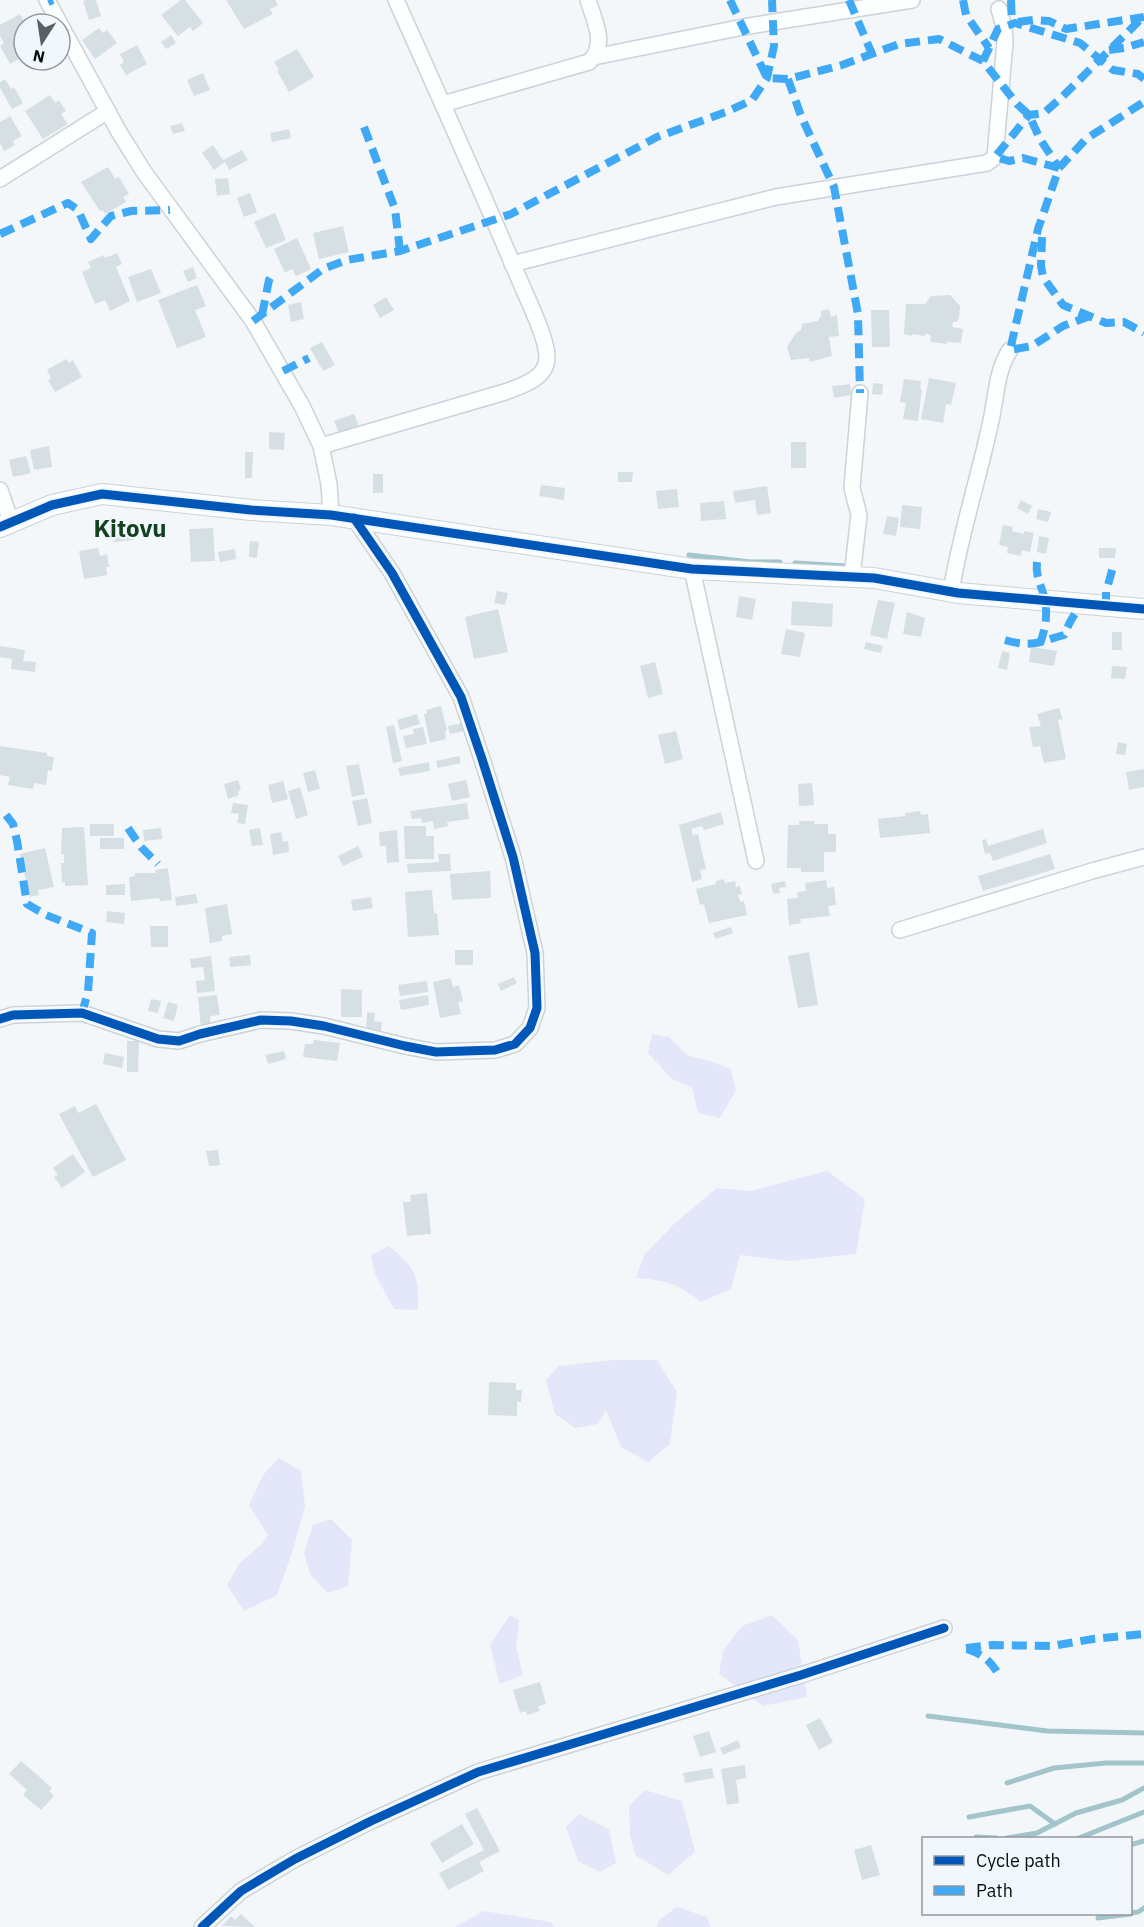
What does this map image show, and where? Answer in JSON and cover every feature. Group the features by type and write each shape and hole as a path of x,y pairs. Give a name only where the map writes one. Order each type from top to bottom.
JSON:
{"street":[{"path":"321,447 530,383 545,366 547,356 539,327 396,0"},
{"path":"443,104 589,62 594,57 599,43 599,34 588,0"},
{"path":"594,57 743,27 912,0"},
{"path":"512,264 776,198 987,163 995,158 998,136 1005,42 999,9"},
{"path":"72,46 148,179 253,321 302,406 321,447 329,484 331,515"},
{"path":"0,179 108,111"},
{"path":"951,592 957,557 976,488 1004,359 1010,350"},
{"path":"852,576 859,515 852,488 860,393"},
{"path":"0,490 5,524 52,505 102,494 251,510 331,515 692,569 852,576 951,592 1144,609"},
{"path":"0,1019 13,1015 82,1013 158,1039 179,1041 261,1020 291,1021 324,1026 436,1052 495,1050 515,1044 530,1028 537,1008 535,954 513,857 461,698 392,573 354,518"},
{"path":"692,569 756,861"},
{"path":"900,930 1144,857"},
{"path":"202,1927 241,1891 295,1859 478,1772 801,1675 944,1628"}],"shaded area":[{"path":"652,1034 669,1037 688,1056 731,1069 736,1090 720,1118 698,1113 692,1087 672,1079 648,1053"},
{"path":"827,1171 865,1199 856,1254 790,1261 740,1255 731,1289 701,1302 670,1284 636,1278 644,1255 674,1224 717,1188 751,1191"},
{"path":"389,1246 414,1273 418,1288 418,1310 394,1309 375,1274 371,1255"},
{"path":"612,1360 657,1360 677,1392 670,1444 648,1462 621,1447 606,1410 598,1424 575,1428 555,1414 546,1380 559,1366"},
{"path":"279,1458 301,1471 305,1506 277,1595 244,1611 227,1585 239,1564 262,1544 268,1535 249,1505 263,1475"},
{"path":"331,1519 352,1540 348,1586 328,1593 310,1574 304,1553 313,1525"},
{"path":"510,1615 519,1620 516,1646 523,1675 500,1684 490,1645"},
{"path":"772,1615 798,1640 807,1697 763,1706 719,1674 723,1651 742,1626"},
{"path":"645,1790 682,1801 695,1852 668,1875 635,1855 630,1835 629,1806"},
{"path":"579,1814 609,1829 616,1863 600,1872 578,1861 566,1827"},
{"path":"677,1907 707,1917 711,1927 657,1927 658,1921"},
{"path":"484,1911 551,1922 554,1927 455,1927"}],"building":[{"path":"96,0 101,16 89,20 83,1"},
{"path":"181,0 185,0 203,23 193,31 190,27 178,36 161,15"},
{"path":"226,0 275,0 278,5 270,9 273,14 244,29"},
{"path":"12,18 12,63 10,64 0,46 4,43 0,36 0,25"},
{"path":"99,28 103,33 107,30 117,43 95,59 82,40"},
{"path":"171,35 176,43 166,49 161,42"},
{"path":"137,45 147,64 126,75 120,65 124,62 120,54"},
{"path":"297,49 314,77 289,92 274,62"},
{"path":"203,73 210,90 194,96 187,80"},
{"path":"5,79 11,89 14,87 23,103 12,109 0,88 0,82"},
{"path":"50,95 55,103 59,100 66,111 61,114 68,124 43,139 25,111"},
{"path":"10,116 22,136 13,141 15,145 4,151 0,143 0,122"},
{"path":"182,123 185,131 173,134 170,126"},
{"path":"289,129 291,138 272,142 270,133"},
{"path":"213,145 223,160 242,150 248,160 229,170 225,162 214,170 202,153"},
{"path":"108,167 115,179 119,177 129,194 123,197 126,202 105,214 103,210 100,211 81,182"},
{"path":"228,178 230,194 217,196 215,179"},
{"path":"250,193 257,212 244,217 237,198"},
{"path":"275,213 286,240 266,248 254,222"},
{"path":"343,226 349,252 319,259 313,233"},
{"path":"297,238 311,269 296,276 292,269 285,273 274,249"},
{"path":"117,253 122,264 116,267 130,301 110,311 105,300 95,304 82,272 91,268 88,262 104,255 105,258"},
{"path":"193,267 197,278 188,282 183,271"},
{"path":"151,269 161,293 137,302 128,277"},
{"path":"197,285 206,306 195,310 206,337 177,348 158,300"},
{"path":"950,295 960,306 959,319 953,322 952,327 963,329 961,343 930,342 931,336 926,333 925,336 904,334 906,304 925,304 931,296"},
{"path":"386,297 394,310 380,318 373,305"},
{"path":"301,302 304,319 291,322 288,305"},
{"path":"829,309 831,317 837,315 839,336 829,337 832,356 810,362 809,358 791,360 787,347 796,333 801,330 802,324 818,321 821,311"},
{"path":"871,310 889,310 890,347 872,347"},
{"path":"322,342 335,365 323,371 310,348"},
{"path":"66,359 69,363 73,360 82,377 55,392 48,380 51,378 47,370"},
{"path":"929,378 956,383 951,405 946,404 943,423 921,419"},
{"path":"904,379 921,381 918,421 903,419 906,403 900,402"},
{"path":"873,383 883,384 882,395 872,394"},
{"path":"850,384 851,395 834,398 832,386"},
{"path":"354,414 359,426 339,433 334,421"},
{"path":"269,432 285,433 284,450 269,449"},
{"path":"791,442 806,442 806,468 791,468"},
{"path":"49,446 52,467 34,470 30,450"},
{"path":"245,452 253,452 252,478 245,478"},
{"path":"26,456 31,473 13,477 9,460"},
{"path":"618,472 633,472 632,482 618,482"},
{"path":"373,474 383,474 383,493 373,493"},
{"path":"541,485 565,488 564,500 539,496"},
{"path":"767,486 771,513 757,515 755,500 735,503 733,491"},
{"path":"677,489 679,507 658,509 656,491"},
{"path":"1021,500 1032,506 1028,514 1017,508"},
{"path":"724,501 726,519 701,521 700,503"},
{"path":"902,505 922,507 920,529 900,527"},
{"path":"1038,509 1051,512 1048,522 1036,519"},
{"path":"887,516 899,518 896,536 883,534"},
{"path":"1003,525 1013,527 1012,531 1024,534 1024,531 1034,533 1030,552 1022,550 1021,556 1007,553 1008,547 999,545"},
{"path":"132,528 134,540 114,542 113,529"},
{"path":"213,528 215,561 191,562 189,529"},
{"path":"1039,536 1049,538 1046,554 1037,552"},
{"path":"250,541 259,542 257,558 249,557"},
{"path":"98,548 100,556 107,554 109,567 106,567 107,575 84,579 79,551"},
{"path":"1099,548 1116,548 1115,558 1099,558"},
{"path":"235,549 236,559 220,562 218,552"},
{"path":"497,591 508,593 505,605 494,603"},
{"path":"739,596 756,599 752,620 736,617"},
{"path":"878,600 895,603 887,639 870,635"},
{"path":"792,601 833,604 832,627 791,625"},
{"path":"498,609 508,652 474,659 465,617"},
{"path":"907,612 925,618 921,637 903,634"},
{"path":"786,629 805,633 800,657 781,654"},
{"path":"1112,632 1122,632 1122,650 1112,650"},
{"path":"866,642 883,646 881,653 864,649"},
{"path":"0,646 25,650 23,661 36,662 35,672 11,669 12,659 0,657"},
{"path":"1031,647 1057,651 1054,666 1029,662"},
{"path":"1002,651 1010,653 1007,670 998,668"},
{"path":"655,662 663,694 648,698 640,666"},
{"path":"1112,666 1127,667 1125,679 1111,678"},
{"path":"441,706 447,730 445,731 446,739 430,743 424,714 427,713 426,710"},
{"path":"1059,708 1063,719 1058,720 1066,759 1044,763 1040,746 1033,747 1029,727 1041,726 1037,714"},
{"path":"417,714 420,724 400,730 397,720"},
{"path":"463,723 465,731 450,734 448,726"},
{"path":"394,725 402,761 393,763 386,727"},
{"path":"423,727 427,744 406,748 403,736 414,734 413,729"},
{"path":"676,731 683,759 665,764 658,735"},
{"path":"1118,742 1127,744 1125,755 1116,754"},
{"path":"0,746 47,753 47,756 54,757 52,771 48,770 46,785 34,783 33,789 8,785 10,777 0,775"},
{"path":"459,756 461,763 438,768 436,761"},
{"path":"429,762 430,771 400,776 398,768"},
{"path":"359,764 365,794 352,797 346,766"},
{"path":"1144,769 1144,787 1129,790 1126,772"},
{"path":"315,770 320,789 308,792 303,773"},
{"path":"238,780 241,790 238,791 239,795 228,799 224,784"},
{"path":"466,780 470,797 452,801 448,784"},
{"path":"283,781 288,799 272,803 268,785"},
{"path":"812,783 814,805 799,806 798,784"},
{"path":"300,787 308,815 296,819 288,791"},
{"path":"367,798 372,823 358,826 352,801"},
{"path":"233,803 248,805 245,824 237,823 239,814 231,813"},
{"path":"467,803 469,819 447,822 448,826 434,829 433,821 422,823 421,818 412,819 410,811"},
{"path":"920,811 921,815 928,814 930,833 880,838 878,819 905,816 905,813"},
{"path":"721,812 724,824 704,830 702,826 691,829 693,835 698,834 706,869 700,870 702,879 692,882 679,825"},
{"path":"799,821 828,824 828,834 836,834 836,852 824,852 824,872 801,872 801,868 787,868 788,825 799,825"},
{"path":"90,824 114,824 114,836 90,836"},
{"path":"404,826 426,826 426,836 434,836 434,859 405,859"},
{"path":"84,827 88,885 65,886 65,882 62,883 61,863 64,863 64,854 61,854 62,828"},
{"path":"161,828 162,839 144,841 143,830"},
{"path":"260,828 263,845 252,846 249,830"},
{"path":"1043,829 1047,843 993,861 990,853 985,854 982,840 986,839 988,846"},
{"path":"397,830 399,862 387,863 386,846 380,846 379,832"},
{"path":"281,832 283,842 288,841 289,852 273,855 270,834"},
{"path":"100,838 124,838 124,849 100,849"},
{"path":"358,846 363,857 343,866 338,856"},
{"path":"45,848 54,887 38,890 39,895 30,897 20,854"},
{"path":"438,854 450,854 451,871 408,873 407,864 439,862"},
{"path":"1050,854 1055,869 983,891 978,876"},
{"path":"168,868 172,900 160,901 159,898 131,901 129,877 135,876 135,873 156,873 155,870"},
{"path":"490,871 491,898 452,900 450,874"},
{"path":"724,879 725,883 735,881 736,887 740,886 742,894 738,895 740,902 744,901 747,915 709,923 704,904 700,905 696,889 716,884 716,881"},
{"path":"826,880 827,888 834,887 836,905 828,906 830,916 800,919 801,923 789,925 787,899 798,898 797,892 806,891 805,883"},
{"path":"785,881 786,887 779,888 780,893 773,894 771,884"},
{"path":"125,884 125,895 106,895 106,885"},
{"path":"432,890 439,935 408,937 405,892"},
{"path":"196,894 198,903 176,906 175,897"},
{"path":"371,897 373,908 353,911 351,900"},
{"path":"227,904 232,934 222,936 222,941 210,943 205,908"},
{"path":"107,911 125,913 124,924 106,922"},
{"path":"150,926 168,926 168,947 151,947"},
{"path":"731,927 733,933 716,939 713,933"},
{"path":"455,950 473,950 473,965 455,965"},
{"path":"809,952 818,1005 798,1008 788,956"},
{"path":"250,955 251,965 230,967 229,957"},
{"path":"211,956 215,991 197,993 196,981 205,980 203,967 191,968 190,959"},
{"path":"514,977 517,983 501,991 498,984"},
{"path":"451,978 453,987 459,985 463,1001 458,1002 461,1014 440,1018 433,982"},
{"path":"427,981 428,992 400,996 398,985"},
{"path":"341,989 362,990 362,1017 341,1017"},
{"path":"217,995 220,1015 210,1016 211,1027 201,1028 198,997"},
{"path":"428,995 429,1005 401,1010 399,1000"},
{"path":"151,999 161,1001 158,1013 148,1011"},
{"path":"168,1002 178,1005 174,1021 163,1018"},
{"path":"367,1012 375,1013 374,1021 382,1022 381,1031 366,1030"},
{"path":"314,1040 340,1043 337,1061 303,1057 305,1044 313,1044"},
{"path":"127,1041 139,1041 138,1072 127,1072"},
{"path":"284,1051 286,1059 268,1064 265,1055"},
{"path":"105,1053 124,1057 122,1068 103,1064"},
{"path":"96,1104 126,1160 93,1177 59,1114 75,1106 78,1113"},
{"path":"218,1150 220,1165 209,1166 206,1151"},
{"path":"73,1154 85,1172 62,1188 54,1177 58,1175 53,1168"},
{"path":"427,1193 431,1234 407,1236 403,1202 411,1202 410,1195"},
{"path":"489,1382 516,1383 516,1390 522,1390 521,1402 517,1402 517,1416 488,1415"},
{"path":"540,1682 546,1704 538,1706 540,1711 527,1715 526,1711 520,1713 513,1690"},
{"path":"820,1718 833,1742 819,1750 806,1725"},
{"path":"709,1731 716,1752 700,1757 693,1736"},
{"path":"738,1740 741,1747 723,1755 720,1748"},
{"path":"21,1761 52,1788 49,1791 54,1796 41,1810 23,1795 27,1790 9,1774"},
{"path":"745,1765 746,1778 736,1780 739,1803 727,1805 721,1769"},
{"path":"712,1768 714,1778 685,1783 683,1773"},
{"path":"477,1808 500,1851 479,1862 484,1871 448,1890 439,1873 484,1850 465,1814"},
{"path":"462,1824 474,1844 442,1863 430,1843"},
{"path":"871,1845 880,1875 862,1880 854,1850"},
{"path":"241,1914 255,1927 222,1926 231,1916 235,1920"}],"waterway":[{"path":"689,555 751,562 780,562"},
{"path":"795,563 846,566"},
{"path":"928,1716 1047,1731 1144,1733"},
{"path":"1007,1783 1054,1768 1106,1763 1144,1763"},
{"path":"1013,1837 1037,1833 1076,1813 1122,1800 1144,1788"},
{"path":"969,1817 1030,1806 1055,1824"},
{"path":"1082,1837 1144,1812"},
{"path":"1132,1844 1144,1841"},
{"path":"1132,1913 1144,1908"},
{"path":"1098,1918 1122,1915"}],"marked path":[{"path":"48,2 53,0"},
{"path":"730,0 767,78 788,79 842,65 899,44 939,39 983,61 1017,104 1029,115 1040,139 1059,168"},
{"path":"253,321 323,269 347,260 400,251 511,214 657,137 752,100 767,78 774,46 772,0"},
{"path":"849,0 872,54"},
{"path":"963,0 966,15 989,48"},
{"path":"1011,0 1012,24"},
{"path":"1059,168 1023,158 1009,161 995,157 1029,115 1044,113 1143,17"},
{"path":"1018,22 1049,21 1066,29 1144,17"},
{"path":"983,61 998,29 1015,23 1080,43 1113,70 1138,74 1144,79"},
{"path":"1109,50 1144,42"},
{"path":"788,79 801,116 834,187 858,314 860,393"},
{"path":"1090,316 1063,326 1032,346 1010,350 1038,229 1059,168 1086,139 1144,102"},
{"path":"364,127 395,209 400,251"},
{"path":"0,234 68,203 78,210 91,239 111,216 131,211 170,210"},
{"path":"1042,237 1043,277 1063,305 1106,323 1124,322 1144,333"},
{"path":"262,315 269,280 274,271"},
{"path":"283,371 309,358"},
{"path":"1037,562 1046,612 1045,628 1040,644"},
{"path":"1106,607 1106,592 1113,567"},
{"path":"1005,640 1029,644 1064,635 1081,604"},
{"path":"6,815 13,824 27,904 46,915 92,933 88,992 82,1013"},
{"path":"128,828 141,847 158,864"},
{"path":"966,1648 992,1645 1052,1646 1144,1634"},
{"path":"967,1649 986,1659 1000,1677"}],"cycle path":[{"path":"0,527 52,505 102,494 251,510 331,515 692,569 874,578 958,593 1144,609"},
{"path":"0,1019 13,1015 82,1013 158,1039 179,1041 261,1020 291,1021 324,1026 436,1052 495,1050 515,1044 530,1028 537,1008 535,953 513,857 461,697 392,573 354,518"},
{"path":"202,1927 241,1891 295,1859 478,1772 801,1675 944,1628"}],"district":[{"name":"Kitovu","path":"130,528"}]}
